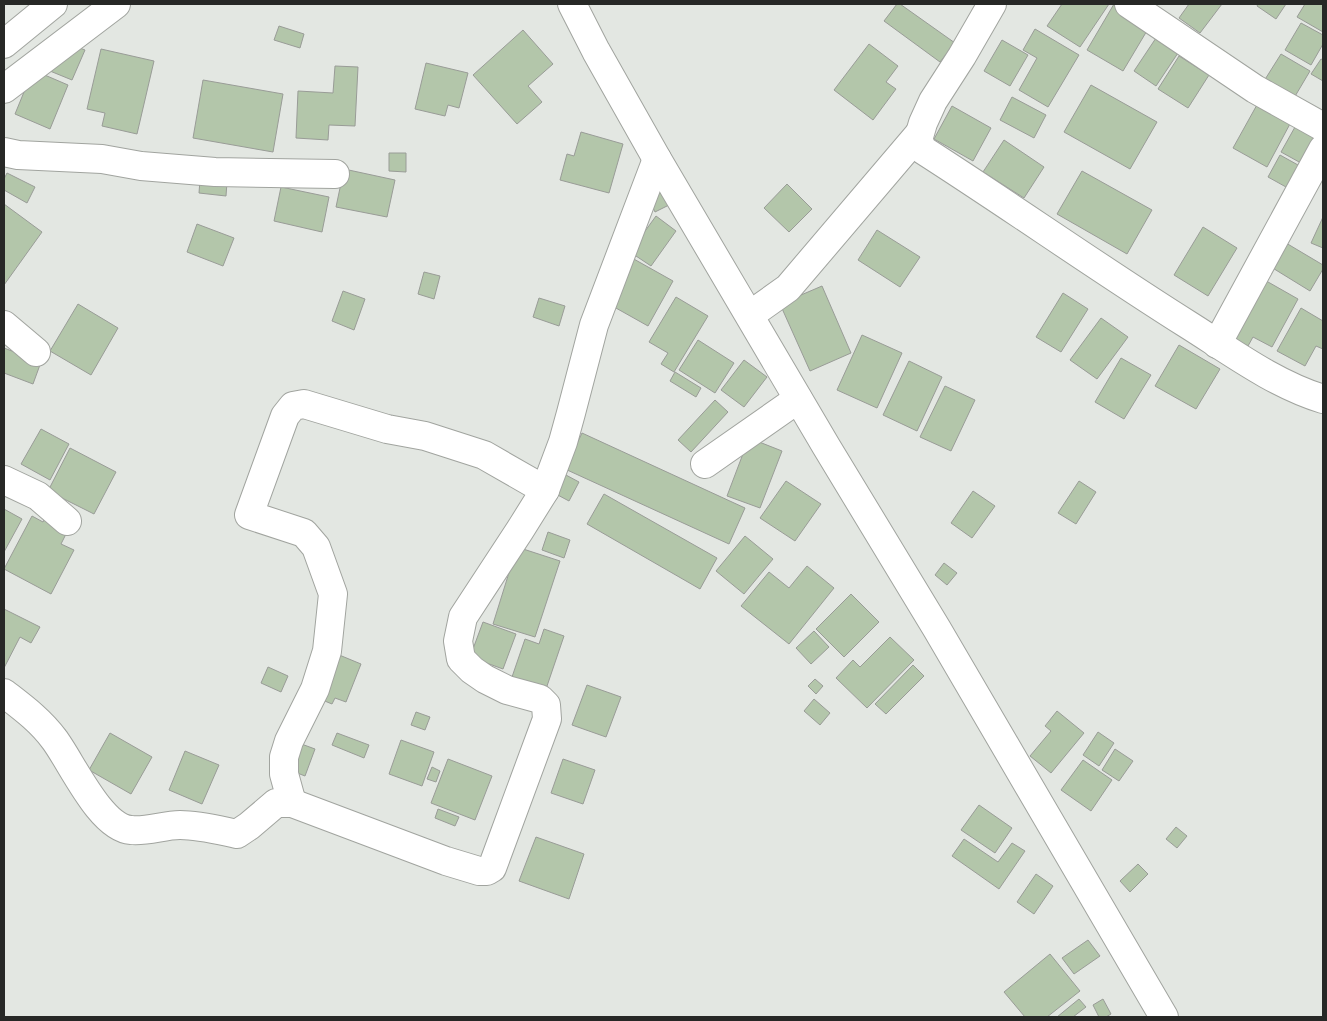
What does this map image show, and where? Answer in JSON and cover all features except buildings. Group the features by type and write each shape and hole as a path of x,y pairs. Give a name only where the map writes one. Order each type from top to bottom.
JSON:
{"street":[{"path":"4,44 53,4"},
{"path":"4,88 116,4"},
{"path":"572,4 596,51 657,159 798,399 942,638 1164,1017"},
{"path":"992,4 933,101 919,134 918,140 923,150 1218,344 1279,381 1323,399"},
{"path":"1129,4 1255,89 1323,126"},
{"path":"750,315 788,288 919,134"},
{"path":"1218,344 1323,149"},
{"path":"4,152 18,155 102,159 140,166 215,172 335,174"},
{"path":"4,693 35,717 54,739 85,790 107,817 119,826 130,830 182,825 237,834 276,803 292,803 454,863 479,871 486,871 492,868 547,718 547,712 546,705 540,699 507,690 485,679 461,659 458,641 463,617 544,490 563,442 599,310 657,159"},
{"path":"4,325 36,352"},
{"path":"706,464 798,399"},
{"path":"292,803 284,774 284,756 288,741 315,689 327,651 333,594 316,548 304,533 249,515 285,416 293,406 304,404 387,429 425,436 484,455 544,490"},
{"path":"4,480 38,496 67,521"}]}
